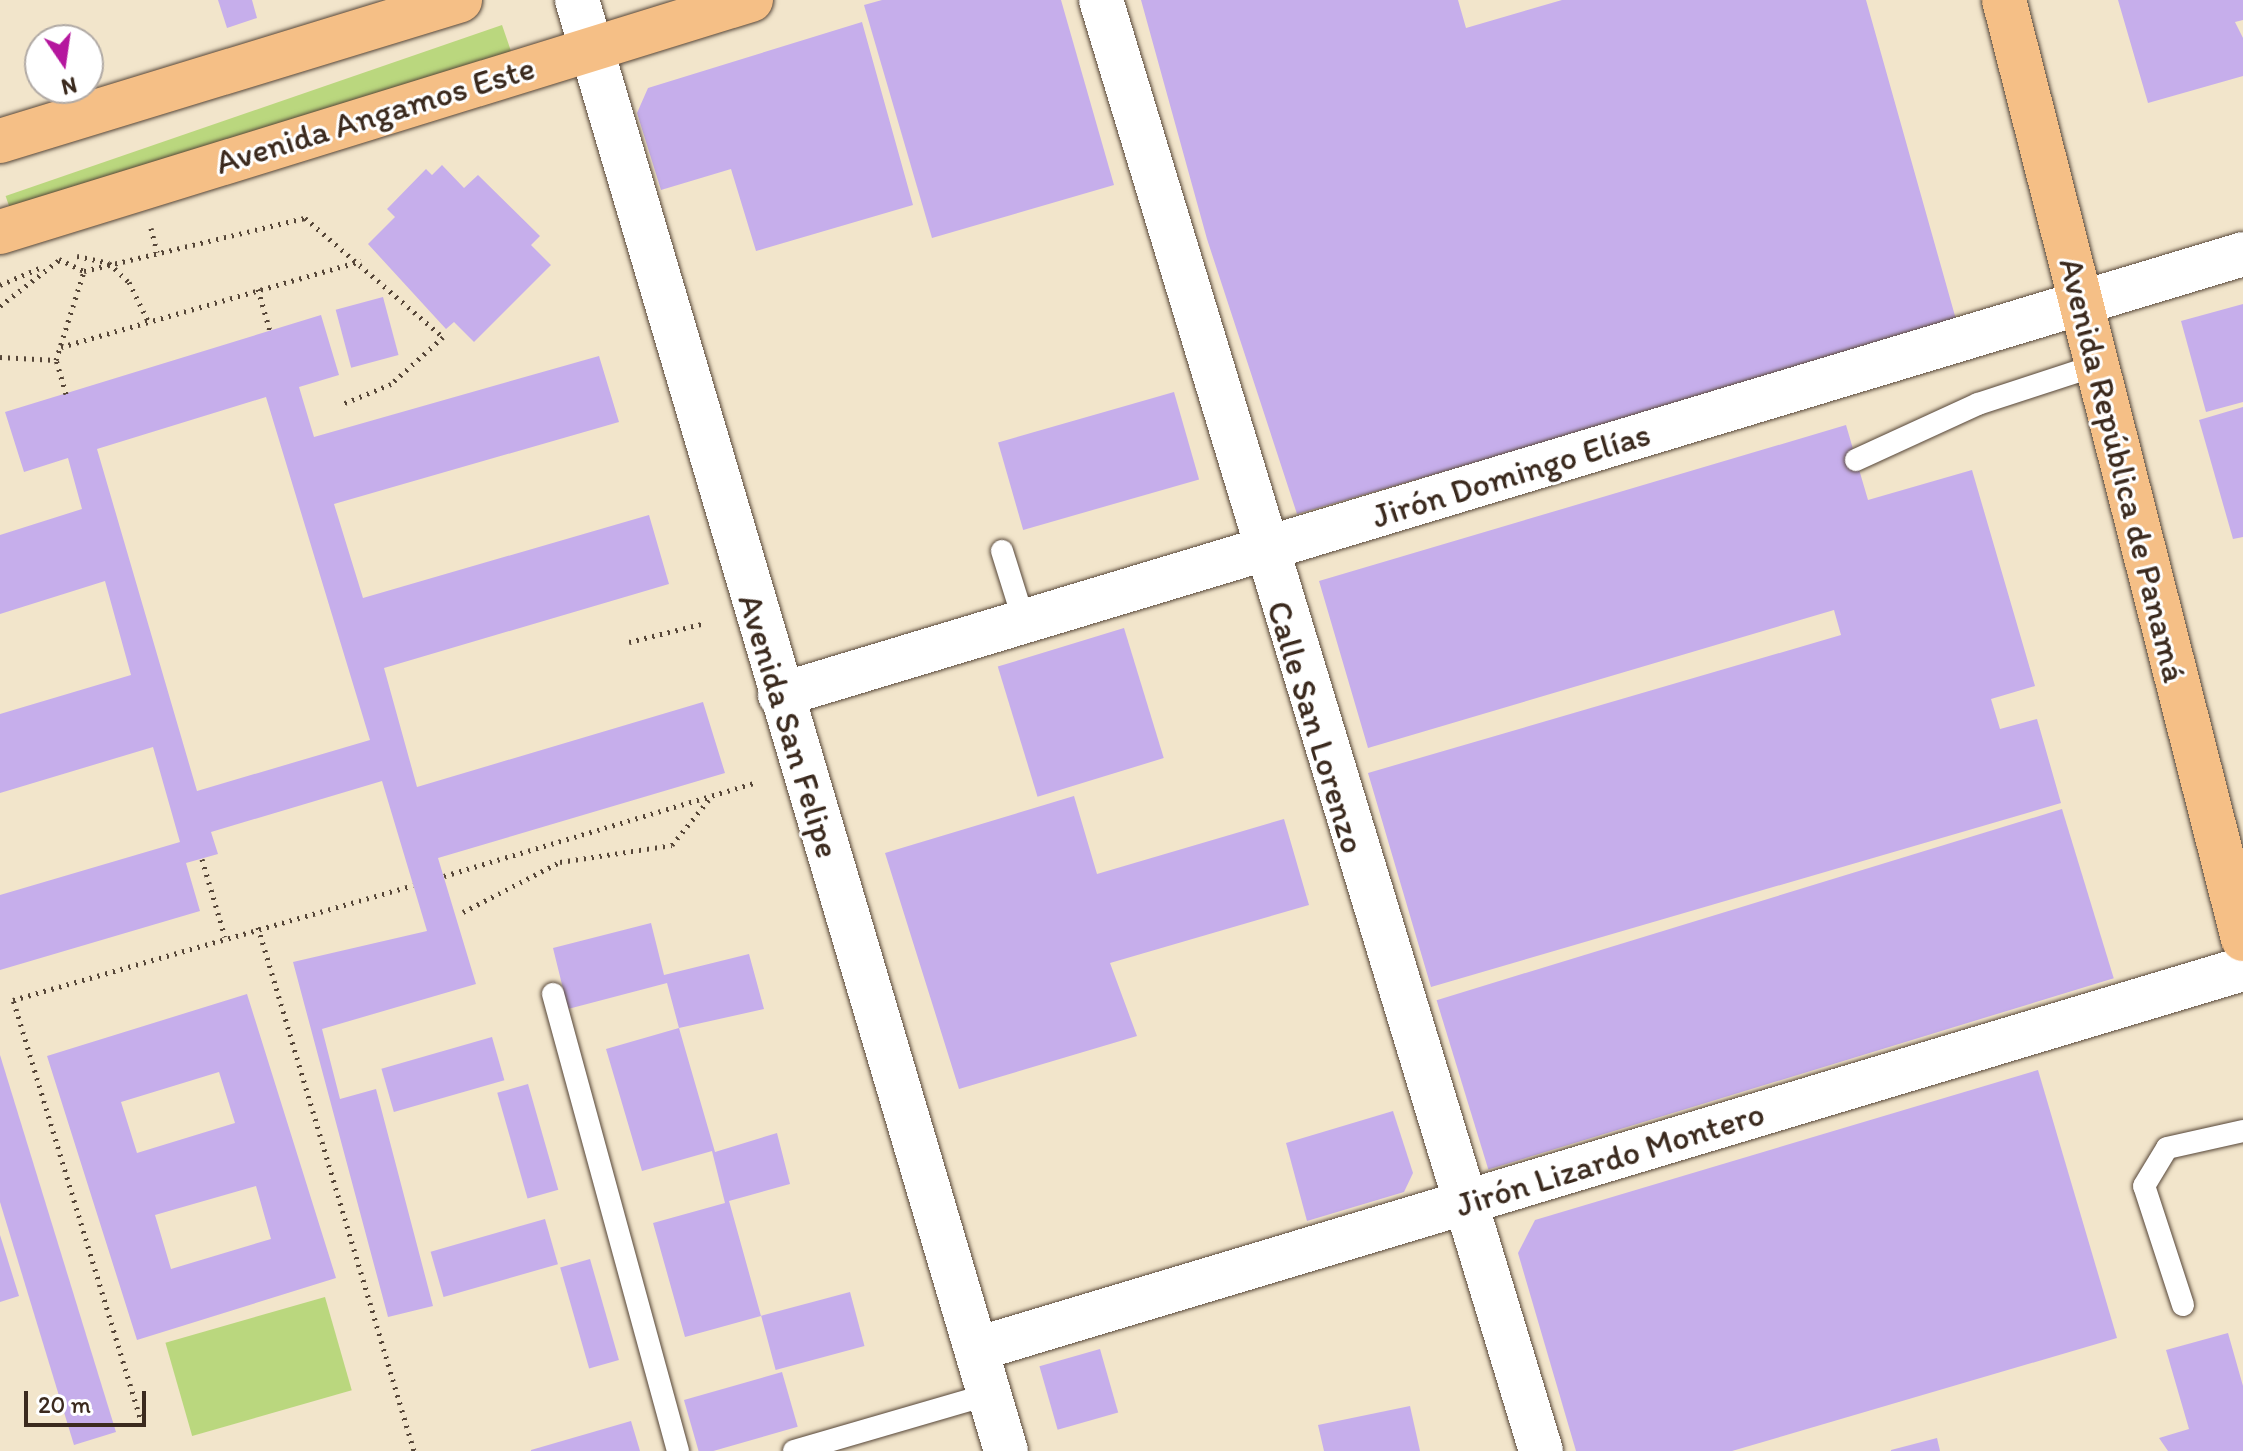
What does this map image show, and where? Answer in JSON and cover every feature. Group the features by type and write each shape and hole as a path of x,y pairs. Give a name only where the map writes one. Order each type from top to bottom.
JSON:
{"main road":[{"path":"0,141 460,0"},
{"name":"Avenida Angamos Este","path":"0,232 590,47 751,0"},
{"name":"Avenida República de Panamá","path":"2004,0 2243,939"}],"street":[{"name":"Avenida San Felipe","path":"577,0 1006,1451"},
{"name":"Calle San Lorenzo","path":"1101,0 1262,550 1541,1451"},
{"name":"Jirón Domingo Elías","path":"780,695 2243,254"},
{"name":"Jirón Lizardo Montero","path":"977,1349 2243,969"}],"lane":[{"path":"1856,460 1978,404 2097,365"},
{"path":"1002,551 1024,621"},
{"path":"553,994 678,1451"},
{"path":"2183,1305 2144,1186 2167,1148 2243,1131"},
{"path":"794,1451 990,1394"}],"path":[{"path":"61,259 84,271 305,218 361,261 443,337 391,384 340,405"},
{"path":"152,233 157,252"},
{"path":"0,306 61,259"},
{"path":"0,285 61,259 109,263 129,282 148,321"},
{"path":"61,347 361,261"},
{"path":"66,394 56,360 84,271"},
{"path":"258,289 270,331"},
{"path":"0,357 56,360"},
{"path":"629,642 705,623"},
{"path":"444,876 754,783"},
{"path":"463,912 560,862 672,845 712,796"},
{"path":"202,859 225,937"},
{"path":"142,1424 13,1000 258,927 413,885"},
{"path":"258,927 414,1451"}],"green space":[{"path":"502,25 511,51 15,222 6,196"},
{"path":"325,1297 352,1390 192,1436 165,1343"}],"building":[{"path":"218,0 252,0 257,18 227,28"},
{"path":"882,0 1061,0 1114,185 932,238 864,5"},
{"path":"1141,0 1458,0 1466,28 1562,0 1866,0 1957,323 1297,514 1207,239"},
{"path":"2118,0 2243,0 2243,20 2235,22 2243,38 2243,76 2148,103"},
{"path":"862,22 913,205 756,251 731,169 661,190 637,113 648,88"},
{"path":"442,165 464,188 478,175 540,236 531,245 551,265 474,342 454,322 446,329 368,244 395,217 387,209 426,169 432,175"},
{"path":"383,297 399,355 351,368 336,310"},
{"path":"2243,304 2243,402 2206,412 2181,321"},
{"path":"321,315 339,375 299,387 314,437 599,356 619,422 334,504 363,598 649,515 669,584 384,668 417,787 703,702 725,773 438,858 476,984 322,1029 340,1099 376,1089 433,1306 388,1317 293,962 427,931 382,781 211,832 218,854 186,863 200,911 0,970 0,895 180,842 153,747 0,793 0,714 131,675 105,581 0,614 0,535 82,509 68,458 24,472 5,412","holes":["266,397 370,740 197,791 97,449"]},
{"path":"1174,392 1199,479 1023,530 998,442"},
{"path":"2243,407 2243,537 2233,539 2199,420"},
{"path":"1846,425 1868,500 1972,470 2035,686 1991,699 2000,729 2037,719 2061,803 1431,987 1368,773 1841,635 1834,610 1368,748 1319,581"},
{"path":"1124,628 1164,758 1038,797 998,667"},
{"path":"1074,796 1097,874 1284,819 1309,905 1110,963 1137,1036 959,1089 885,853"},
{"path":"2062,809 2114,978 1488,1169 1437,1000"},
{"path":"651,923 664,975 749,954 764,1009 679,1028 667,983 568,1009 553,948"},
{"path":"247,994 336,1278 137,1340 47,1056","holes":["219,1072 235,1123 137,1153 121,1102","256,1186 271,1239 171,1269 155,1215"]},
{"path":"679,1028 715,1152 777,1133 790,1184 729,1201 761,1316 685,1337 653,1223 725,1203 712,1151 642,1171 606,1049"},
{"path":"492,1037 504,1080 394,1112 381,1069"},
{"path":"0,1055 116,1432 74,1445 0,1202"},
{"path":"2038,1070 2117,1338 1732,1451 1576,1451 1518,1253 1535,1220"},
{"path":"528,1084 558,1190 528,1199 497,1093"},
{"path":"1393,1111 1413,1173 1404,1192 1307,1221 1286,1143"},
{"path":"545,1219 558,1264 444,1297 431,1252"},
{"path":"0,1235 19,1296 0,1302"},
{"path":"590,1259 619,1360 589,1368 560,1268"},
{"path":"850,1292 864,1346 776,1370 761,1316"},
{"path":"2228,1333 2243,1386 2243,1451 2168,1451 2159,1438 2189,1429 2166,1350"},
{"path":"1100,1349 1118,1412 1058,1430 1039,1366"},
{"path":"782,1372 798,1427 713,1451 699,1451 684,1400"},
{"path":"1410,1406 1420,1451 1324,1451 1318,1425"},
{"path":"631,1421 640,1451 531,1451 531,1450"},
{"path":"1937,1438 1940,1451 1891,1451 1891,1450"}]}
